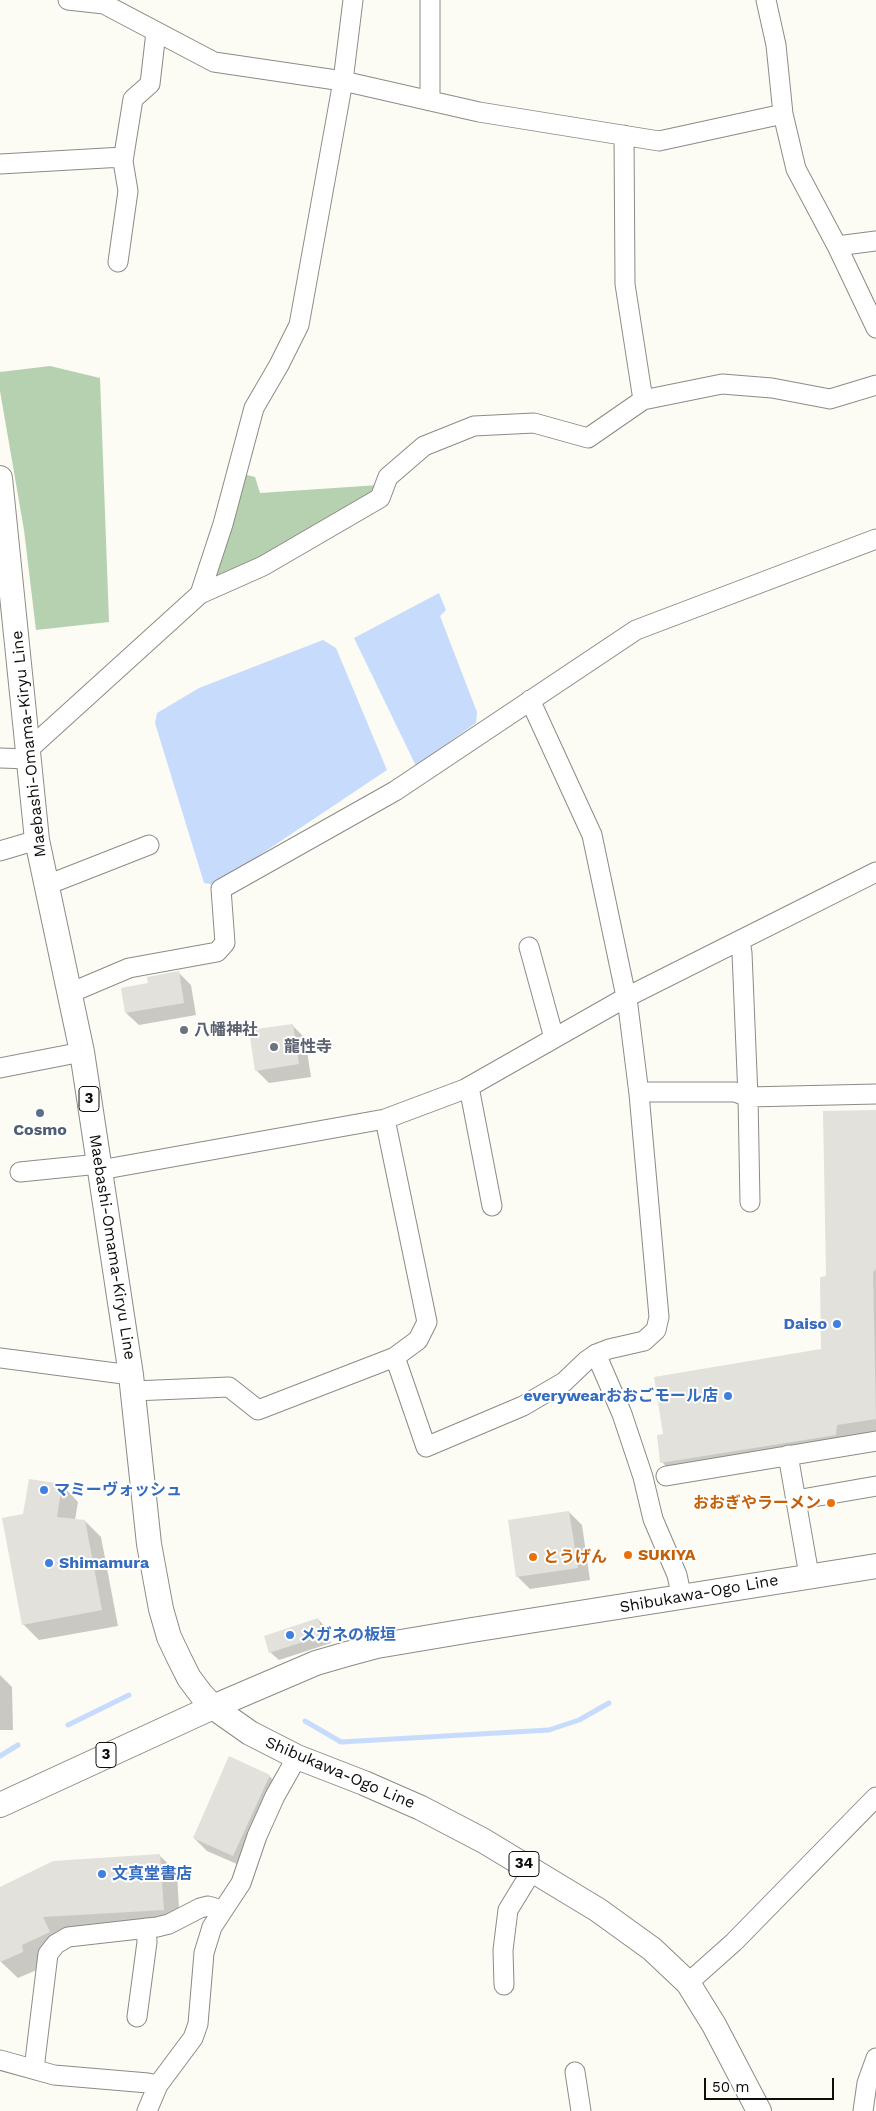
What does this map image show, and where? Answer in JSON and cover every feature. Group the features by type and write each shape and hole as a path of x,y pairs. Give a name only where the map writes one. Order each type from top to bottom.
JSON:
{"main road":[{"name":"Maebashi-Omama-Kiryu Line","path":"1,486 37,840 82,1052 132,1383 149,1544 161,1609 169,1637 189,1678 213,1707"},
{"name":"Shibukawa-Ogo Line","path":"213,1707 316,1664 377,1646 682,1598 809,1575 876,1566"},
{"name":"Shibukawa-Ogo Line","path":"213,1707 256,1737 297,1757 364,1782 421,1808 533,1870 598,1910 639,1939 671,1965 688,1983 714,2025 759,2111"},
{"name":"3","path":"0,1805 213,1707"}],"street":[{"path":"68,0 104,4 214,62 343,81 479,112 659,141 783,114"},
{"path":"200,594 223,524 254,408 299,325 343,81 354,0"},
{"path":"430,0 430,101"},
{"path":"766,0 776,45 783,114 796,169 837,246 876,328"},
{"path":"118,262 128,191 124,157 133,99 150,84 156,32"},
{"path":"624,135 625,284 643,400"},
{"path":"0,164 124,157"},
{"path":"837,246 876,241"},
{"path":"0,758 29,754 200,594 263,566 380,498 388,476 424,446 474,426 534,422 588,438 643,400 722,384 772,388 830,399 876,385"},
{"path":"70,993 129,968 216,952 225,943 221,889 395,791 636,630 876,539"},
{"path":"395,1357 426,1447 523,1406 564,1382 596,1354 644,1341 656,1330 659,1317 628,1006 592,835 530,700"},
{"path":"0,851 37,840"},
{"path":"47,886 149,845"},
{"path":"20,1172 100,1167 385,1119 469,1087 625,998 876,872"},
{"path":"740,941 748,1097 750,1202"},
{"path":"529,947 554,1038"},
{"path":"0,1068 82,1052"},
{"path":"469,1087 492,1206"},
{"path":"638,1094 647,1092 735,1092 748,1097 876,1094"},
{"path":"0,1358 132,1383 228,1387 258,1410 395,1357 418,1340 427,1322 385,1119"},
{"path":"596,1354 622,1414 643,1477 653,1519 677,1575 682,1598"},
{"path":"666,1476 876,1441"},
{"path":"788,1455 809,1575"},
{"path":"796,1500 876,1486"},
{"path":"147,2111 158,2086 187,2048 196,2031 204,1953 212,1927 243,1878 257,1836 275,1796 297,1757"},
{"path":"688,1983 734,1942 876,1796"},
{"path":"504,1985 503,1950 508,1910 533,1870"},
{"path":"34,2069 48,1954 56,1944 68,1937 169,1924 200,1908 208,1906 222,1910"},
{"path":"137,2017 146,1928"},
{"path":"863,2111 867,2083 876,2058"},
{"path":"0,2060 54,2075 148,2083 158,2086"},
{"path":"575,2072 581,2111"}],"green space":[{"path":"50,366 100,378 109,622 36,630 24,530 0,391 0,372"},
{"path":"243,474 255,477 260,493 379,485 371,496 261,563 211,582"}],"water":[{"path":"439,593 446,610 440,616 477,712 476,723 416,766 354,638"},
{"path":"323,640 336,648 387,770 215,885 204,883 155,723 157,713 199,688"}],"building":[{"path":"179,971 184,1003 125,1013 121,988 148,983 147,977"},
{"name":"龍性寺","path":"293,1024 299,1064 255,1071 249,1030"},
{"path":"876,1110 876,1269 873,1272 876,1419 837,1425 836,1435 660,1463 657,1435 663,1434 654,1377 821,1349 820,1277 826,1276 823,1111"},
{"path":"29,1479 62,1484 57,1517 85,1520 102,1610 22,1625 2,1518 23,1514"},
{"path":"569,1511 578,1568 516,1577 508,1520"},
{"path":"318,1618 324,1635 269,1653 264,1636"},
{"path":"229,1756 270,1775 233,1856 193,1838"},
{"path":"160,1854 164,1910 43,1917 50,1932 22,1945 23,1952 0,1962 0,1887 53,1861"}],"waterway":[{"path":"68,1725 129,1695"},
{"path":"305,1721 341,1742 549,1730 579,1720 609,1703"},
{"path":"0,1756 18,1745"}],"place":[{"name":"八幡神社","path":"184,1030"},
{"name":"龍性寺","path":"274,1047"},
{"name":"Cosmo","path":"40,1113"},
{"name":"Daiso","path":"837,1324"},
{"name":"everywearおおごモール店","path":"728,1396"},
{"name":"マミーヴォッシュ","path":"44,1490"},
{"name":"おおぎやラーメン","path":"831,1503"},
{"name":"SUKIYA","path":"628,1555"},
{"name":"とうげん","path":"533,1557"},
{"name":"Shimamura","path":"49,1563"},
{"name":"メガネの板垣","path":"290,1635"},
{"name":"文真堂書店","path":"102,1874"}]}
